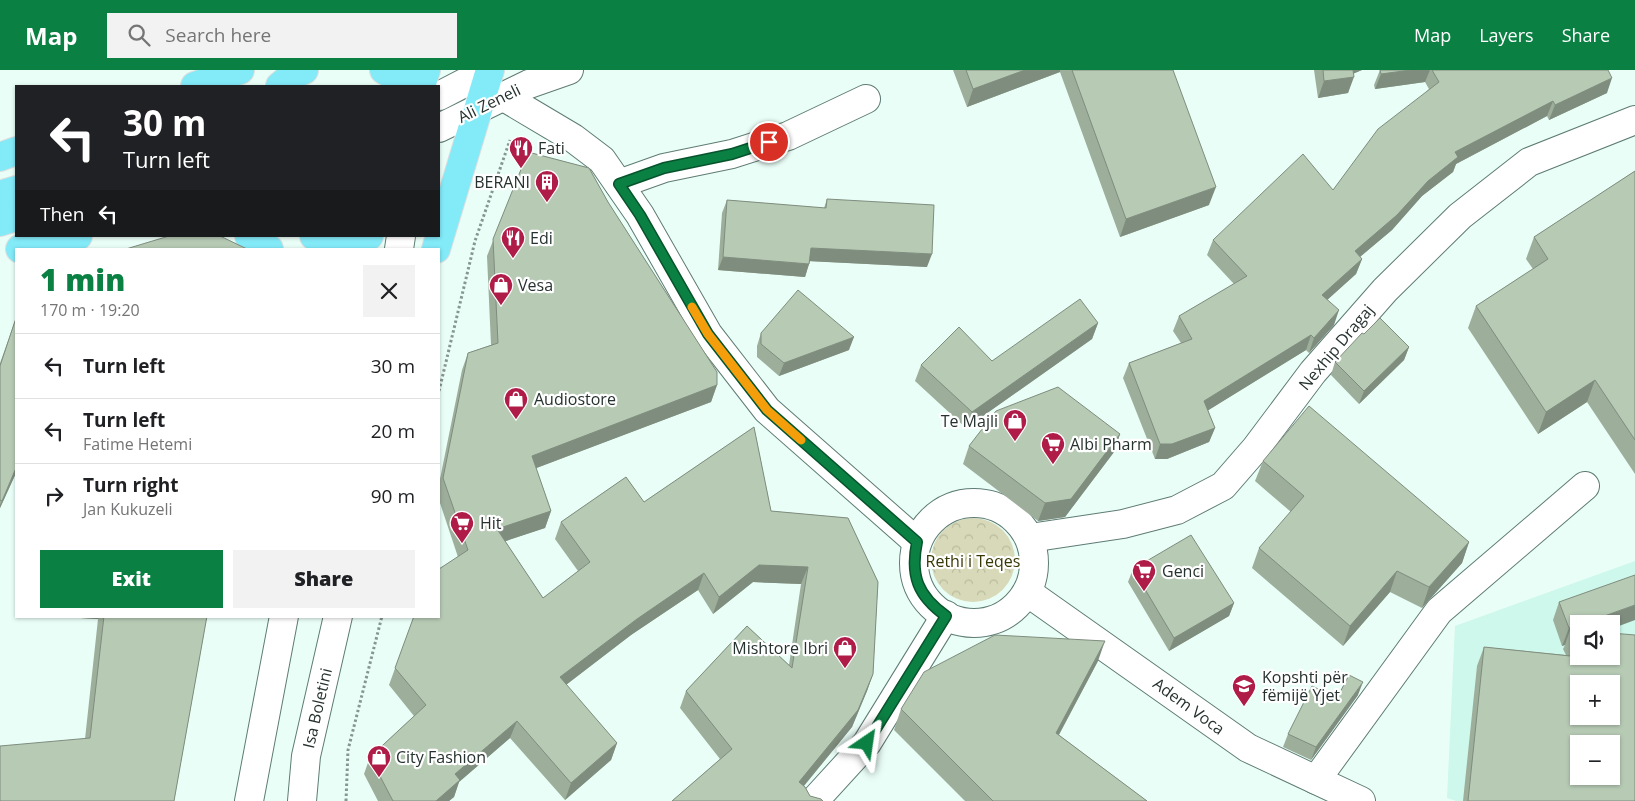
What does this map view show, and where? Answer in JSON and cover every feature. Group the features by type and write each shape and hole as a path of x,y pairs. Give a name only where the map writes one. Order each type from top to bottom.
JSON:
{"main road":[{"path":"198,85 240,70"},
{"path":"281,85 292,75 304,70"},
{"path":"384,70 400,79 405,85"},
{"path":"421,85 426,70"},
{"path":"440,236 489,70"},
{"path":"0,157 15,151"},
{"path":"0,195 15,190"},
{"path":"0,222 15,217"},
{"path":"24,248 74,237"},
{"path":"251,237 267,248"},
{"path":"315,237 346,241 364,237"},
{"path":"0,252 15,250"}],"street":[{"name":"Ali Zeneli","path":"440,95 489,70"},
{"name":"Ali Zeneli","path":"440,127 478,108 512,102 529,84 569,70"},
{"path":"619,184 664,168 732,154 788,136 866,99"},
{"path":"512,102 573,138 602,160 640,215 708,334 767,410 917,542"},
{"name":"Nexhip Dragaj","path":"1030,538 1123,524 1177,510 1223,486 1256,448 1314,372 1385,290 1460,216 1529,162 1635,120"},
{"path":"315,237 321,248"},
{"path":"1316,780 1439,611 1585,486"},
{"path":"982,502 1002,509 1018,522 1030,538 1034,557 1033,575 1027,592 1015,607 1000,617 991,620 963,622 946,616 932,606 922,592 915,576 914,559 917,542 927,525 943,511 962,504 982,502"},
{"name":"Adem Voca","path":"1027,592 1248,748 1362,801"},
{"path":"814,801 867,743 946,616"},
{"path":"249,801 284,618"},
{"name":"Isa Boletini","path":"302,801 306,756 338,618"}],"path":[{"path":"440,387 512,102"},
{"path":"346,801 348,750 381,618"}],"shaded area":[{"path":"1635,561 1635,801 1456,801 1447,798 1455,626"}],"green space":[{"name":"Rethi i Teqes","path":"965,518 981,518 997,525 1008,536 1015,552 1012,576 1003,590 997,595 981,602 965,602 949,595 938,584 931,568 931,552 938,536 949,525"}],"building":[{"path":"966,70 1025,70 973,89"},
{"path":"1072,70 1173,70 1216,187 1126,219"},
{"path":"1323,70 1353,70 1354,77 1324,81"},
{"path":"1380,70 1411,70 1381,74"},
{"path":"1432,70 1608,70 1612,78 1555,105 1553,101 1455,152 1458,157 1428,181 1397,215 1355,251 1362,259 1322,295 1339,310 1314,338 1311,335 1204,401 1215,428 1172,444 1160,444 1129,363 1192,339 1179,316 1247,276 1213,240 1303,154 1333,190 1378,129 1439,82"},
{"path":"528,152 589,168 608,202 717,372 717,385 532,456 551,511 497,529 543,598 590,562 561,522 626,477 644,502 754,427 771,511 848,518 878,582 873,674 858,710 799,782 805,787 810,796 823,801 672,801 732,749 686,691 747,626 792,668 808,567 759,565 719,597 704,573 637,619 560,677 617,743 571,783 517,721 455,774 460,780 436,801 393,801 370,757 426,705 395,668 413,618 440,618 440,568 468,550 443,478 468,353 498,343 493,239"},
{"path":"1635,171 1635,440 1595,380 1546,412 1476,306 1548,259 1534,237"},
{"path":"827,199 934,205 932,254 811,248 809,264 723,257 727,200 826,208"},
{"path":"166,237 222,237 245,248 129,248"},
{"path":"798,290 854,337 784,363 761,344 761,333"},
{"path":"1080,299 1098,323 972,412 921,365 959,327 992,361"},
{"path":"1380,318 1409,347 1364,391 1335,362 1362,333 1364,334"},
{"path":"15,322 15,470 2,501 0,500 0,366"},
{"path":"1058,387 1120,434 1071,499 1045,503 969,446 996,411"},
{"path":"1309,406 1469,542 1429,587 1397,571 1350,626 1259,548 1304,496 1263,461"},
{"path":"1191,535 1234,603 1174,638 1133,569"},
{"path":"1635,575 1635,605 1607,615 1570,615 1569,628 1559,602"},
{"path":"104,618 207,618 174,801 0,801 0,746 90,738"},
{"path":"1620,634 1635,635 1635,801 1468,801 1484,647 1570,656 1570,665 1620,665"},
{"path":"995,635 1105,641 1056,733 1147,801 993,801 901,709 924,672"},
{"path":"1349,675 1363,682 1316,747 1288,734 1312,686 1337,698"}],"slow traffic":[{"path":"692,307 708,334 767,410 801,440"}],"place":[{"name":"Fati","path":"521,169"},
{"name":"BERANI","path":"547,203"},
{"name":"Edi","path":"513,259"},
{"name":"Vesa","path":"501,306"},
{"name":"Audiostore","path":"516,420"},
{"name":"Te Majli","path":"1015,442"},
{"name":"Albi Pharm","path":"1053,465"},
{"name":"Hit","path":"462,544"},
{"name":"Genci","path":"1144,592"},
{"name":"Mishtore Ibri","path":"845,669"},
{"name":"Kopshti për fëmijë Yjet","path":"1244,707"},
{"name":"City Fashion","path":"379,778"}],"route":[{"path":"769,142 732,154 664,168 619,184 640,215 708,334 767,410 917,542 914,559 915,576 922,592 932,606 946,616 867,743"}]}
